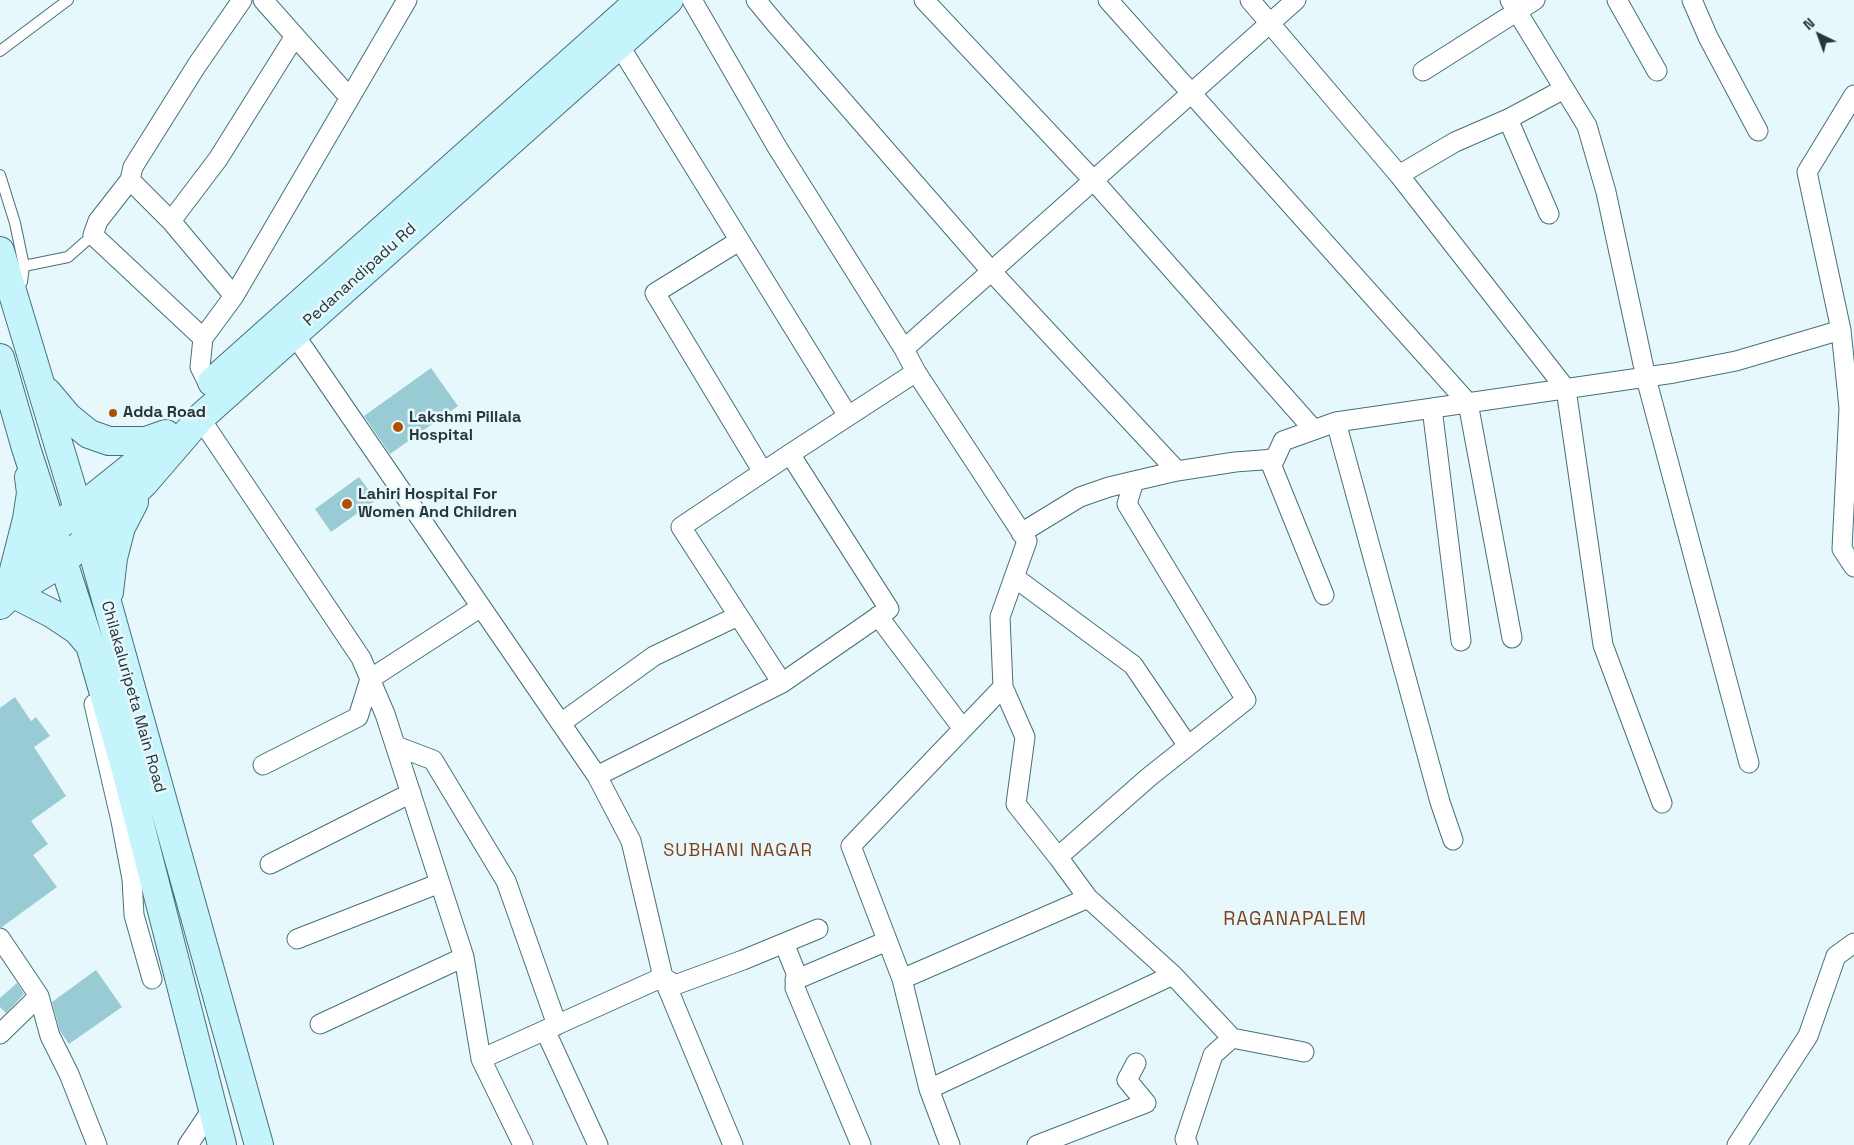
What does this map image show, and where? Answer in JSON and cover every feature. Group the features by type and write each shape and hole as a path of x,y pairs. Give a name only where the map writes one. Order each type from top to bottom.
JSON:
{"main road":[{"name":"Pedanandipadu Rd","path":"6,599 52,530 149,453 209,385 640,0"},
{"name":"Pedanandipadu Rd","path":"6,599 63,562 144,483 200,418 669,0"},
{"name":"Chilakaluripeta Main Road","path":"0,251 78,509 89,538 259,1145"},
{"name":"Chilakaluripeta Main Road","path":"2,370 63,562 83,637 126,770 222,1145"},
{"path":"42,385 68,416 89,434 109,441 146,441 166,434"},
{"path":"26,448 31,494 27,519 6,599 52,614 83,637"},
{"path":"108,604 113,558 121,528 144,483"}],"street":[{"path":"203,338 92,235 98,221 130,180 134,167 197,65 242,0"},
{"path":"263,0 349,97"},
{"path":"209,385 200,367 203,338 234,296 407,0"},
{"path":"692,0 777,147 904,349 916,372 1026,541 1000,617 1003,687 1025,737 1016,804 1088,898 1173,976 1232,1038 1304,1052"},
{"path":"756,0 992,272 1177,471"},
{"path":"924,0 1094,181 1314,430"},
{"path":"1108,0 1468,403 1512,638"},
{"path":"1250,0 1399,175 1566,389 1603,645 1662,803"},
{"path":"904,349 1192,94 1269,22 1296,0"},
{"path":"1423,71 1513,6 1535,0"},
{"path":"1617,0 1658,71"},
{"path":"1692,0 1708,37 1758,130"},
{"path":"1513,6 1587,126 1600,173 1646,378 1749,764"},
{"path":"171,221 218,159 295,36"},
{"path":"619,45 848,416"},
{"path":"1399,175 1455,142 1508,119 1564,88"},
{"path":"1854,95 1808,172 1841,330 1848,408 1842,549 1854,567"},
{"path":"1508,119 1549,214"},
{"path":"130,180 171,221 234,296"},
{"path":"739,241 655,293 763,472"},
{"path":"1021,533 1080,497 1108,487 1177,471 1235,462 1275,459 1283,441 1336,422 1646,378 1736,361 1841,330"},
{"path":"294,334 597,776 631,841 663,977 733,1145"},
{"path":"782,683 681,527 916,372"},
{"path":"1432,408 1461,641"},
{"path":"200,418 361,658 385,714 464,957 481,1059 517,1143"},
{"path":"1336,422 1440,802 1453,840"},
{"path":"597,776 782,683 888,609 790,454"},
{"path":"1269,460 1324,596"},
{"path":"1058,857 1149,778 1246,700 1127,504 1134,481"},
{"path":"1014,578 1133,665 1188,746"},
{"path":"263,765 358,717 370,679 481,607"},
{"path":"560,723 654,656 738,616"},
{"path":"878,616 963,729"},
{"path":"83,637 132,879 134,915 152,979"},
{"path":"950,1145 928,1089 902,979 851,846 1003,687"},
{"path":"396,746 433,760 506,881 551,1027 598,1145"},
{"path":"270,864 411,793"},
{"path":"297,939 440,883"},
{"path":"902,979 1088,898"},
{"path":"663,977 675,985 818,928"},
{"path":"0,938 39,996 50,1036 69,1074 97,1145"},
{"path":"796,980 888,941"},
{"path":"784,943 796,973 794,988 861,1145"},
{"path":"1737,1145 1808,1036 1836,956 1854,944"},
{"path":"320,1024 464,957"},
{"path":"928,1089 1173,976"},
{"path":"481,1059 663,977"},
{"path":"0,1034 39,996"},
{"path":"1188,1145 1185,1140 1213,1055 1232,1038"},
{"path":"1037,1145 1146,1103 1127,1080 1136,1063"},
{"path":"188,1145 213,1108"}],"lane":[{"path":"0,50 68,0"},
{"path":"0,175 15,223 24,266 22,282 12,293"},
{"path":"24,266 68,257 92,235"}],"building":[{"path":"431,368 458,406 390,454 364,416"},
{"path":"359,477 376,500 331,532 315,509"},
{"path":"15,697 31,721 36,717 50,736 34,747 66,796 31,821 48,844 33,855 57,887 0,927 0,708"},
{"path":"96,970 122,1007 69,1044 60,1031 52,1002"},
{"path":"17,983 24,994 6,1013 0,1007 0,998"}],"place":[{"name":"Adda Road","path":"113,413"},
{"name":"Lakshmi Pillala Hospital","path":"398,427"},
{"name":"Lahiri Hospital For Women And Children","path":"347,504"}],"district":[{"name":"SUBHANI NAGAR","path":"738,851"},
{"name":"RAGANAPALEM","path":"1295,920"}]}
